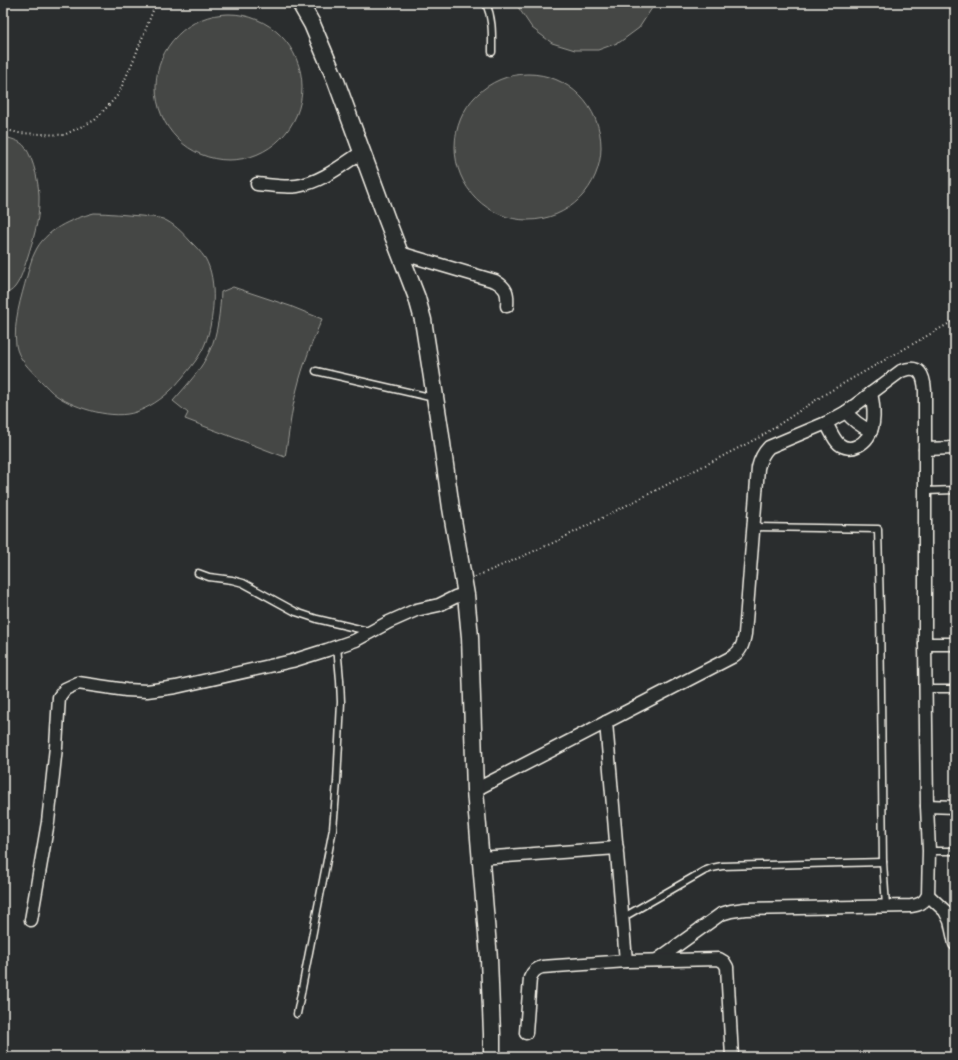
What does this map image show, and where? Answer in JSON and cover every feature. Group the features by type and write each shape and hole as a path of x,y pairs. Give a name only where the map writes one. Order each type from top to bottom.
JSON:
{"street":[{"path":"300,3 312,24 328,61 417,298 423,320 436,399 451,508 465,588 470,637 475,790 489,959 492,1057"},
{"path":"257,184 296,186 315,182 335,171 362,152"},
{"path":"400,253 495,281 503,286 506,291 508,298 507,306"},
{"path":"475,790 739,652 743,645 745,634 758,468 763,452 769,447 826,423 846,412 901,371 908,368 915,369 921,373 924,380 925,392 925,644 929,851 928,896 925,901 917,905 745,909 732,911 721,914 657,960"},
{"path":"826,423 839,444 850,448 856,447 864,442 871,431 873,404 871,393"},
{"path":"846,412 855,423 871,431"},
{"path":"925,449 955,448"},
{"path":"31,920 48,822 56,747 59,697 65,689 78,683 126,690 147,691 176,687 292,660 356,640 416,610 439,605 455,597 465,588"},
{"path":"925,644 955,644"},
{"path":"606,722 626,961"},
{"path":"927,806 955,807"},
{"path":"480,858 617,848"},
{"path":"928,896 945,911 950,921 955,944"},
{"path":"526,1033 530,978 536,969 542,967 626,961 719,959 724,962 727,967 732,1057"}],"lane":[{"path":"486,3 490,12 492,26 492,52"},
{"path":"316,371 436,399"},
{"path":"925,491 955,490"},
{"path":"754,527 878,529 883,862 886,906"},
{"path":"198,573 210,577 243,583 301,614 370,632"},
{"path":"297,1014 333,828 338,782 341,702 337,646"},
{"path":"926,689 955,689"},
{"path":"929,851 955,851"},
{"path":"622,919 704,871 712,868 722,866 883,862"}],"path":[{"path":"3,129 19,133 64,134 95,120 118,95 156,3"},
{"path":"465,588 760,437 825,394 955,320"}],"shaded area":[{"path":"517,3 654,3 639,28 620,42 598,50 575,50 552,43 532,28 518,7"},
{"path":"222,14 236,14 257,19 270,26 281,35 290,46 297,59 301,73 301,101 297,115 290,128 281,139 270,148 257,155 236,160 222,160 195,152 183,144 172,133 161,115 156,94 156,80 164,53 172,41 183,30 201,19"},
{"path":"521,74 535,74 556,79 569,86 580,95 589,106 596,119 600,133 600,161 596,175 589,188 580,199 569,208 556,215 535,220 521,220 494,212 482,204 471,193 460,175 455,154 455,140 463,113 471,101 482,90 500,79"},
{"path":"3,136 20,143 28,152 36,173 39,209 37,224 19,281 13,290 3,295"},
{"path":"94,213 155,217 167,221 181,231 202,254 209,267 212,277 213,301 211,324 205,344 195,362 174,387 163,397 145,408 127,414 117,415 96,412 65,401 48,388 25,364 19,355 16,345 15,336 20,301 31,261 39,244 45,237 60,226"},
{"path":"233,287 290,306 322,319 299,380 293,406 285,457 185,419 188,413 173,401 194,377 207,357 217,329 221,292"}]}
